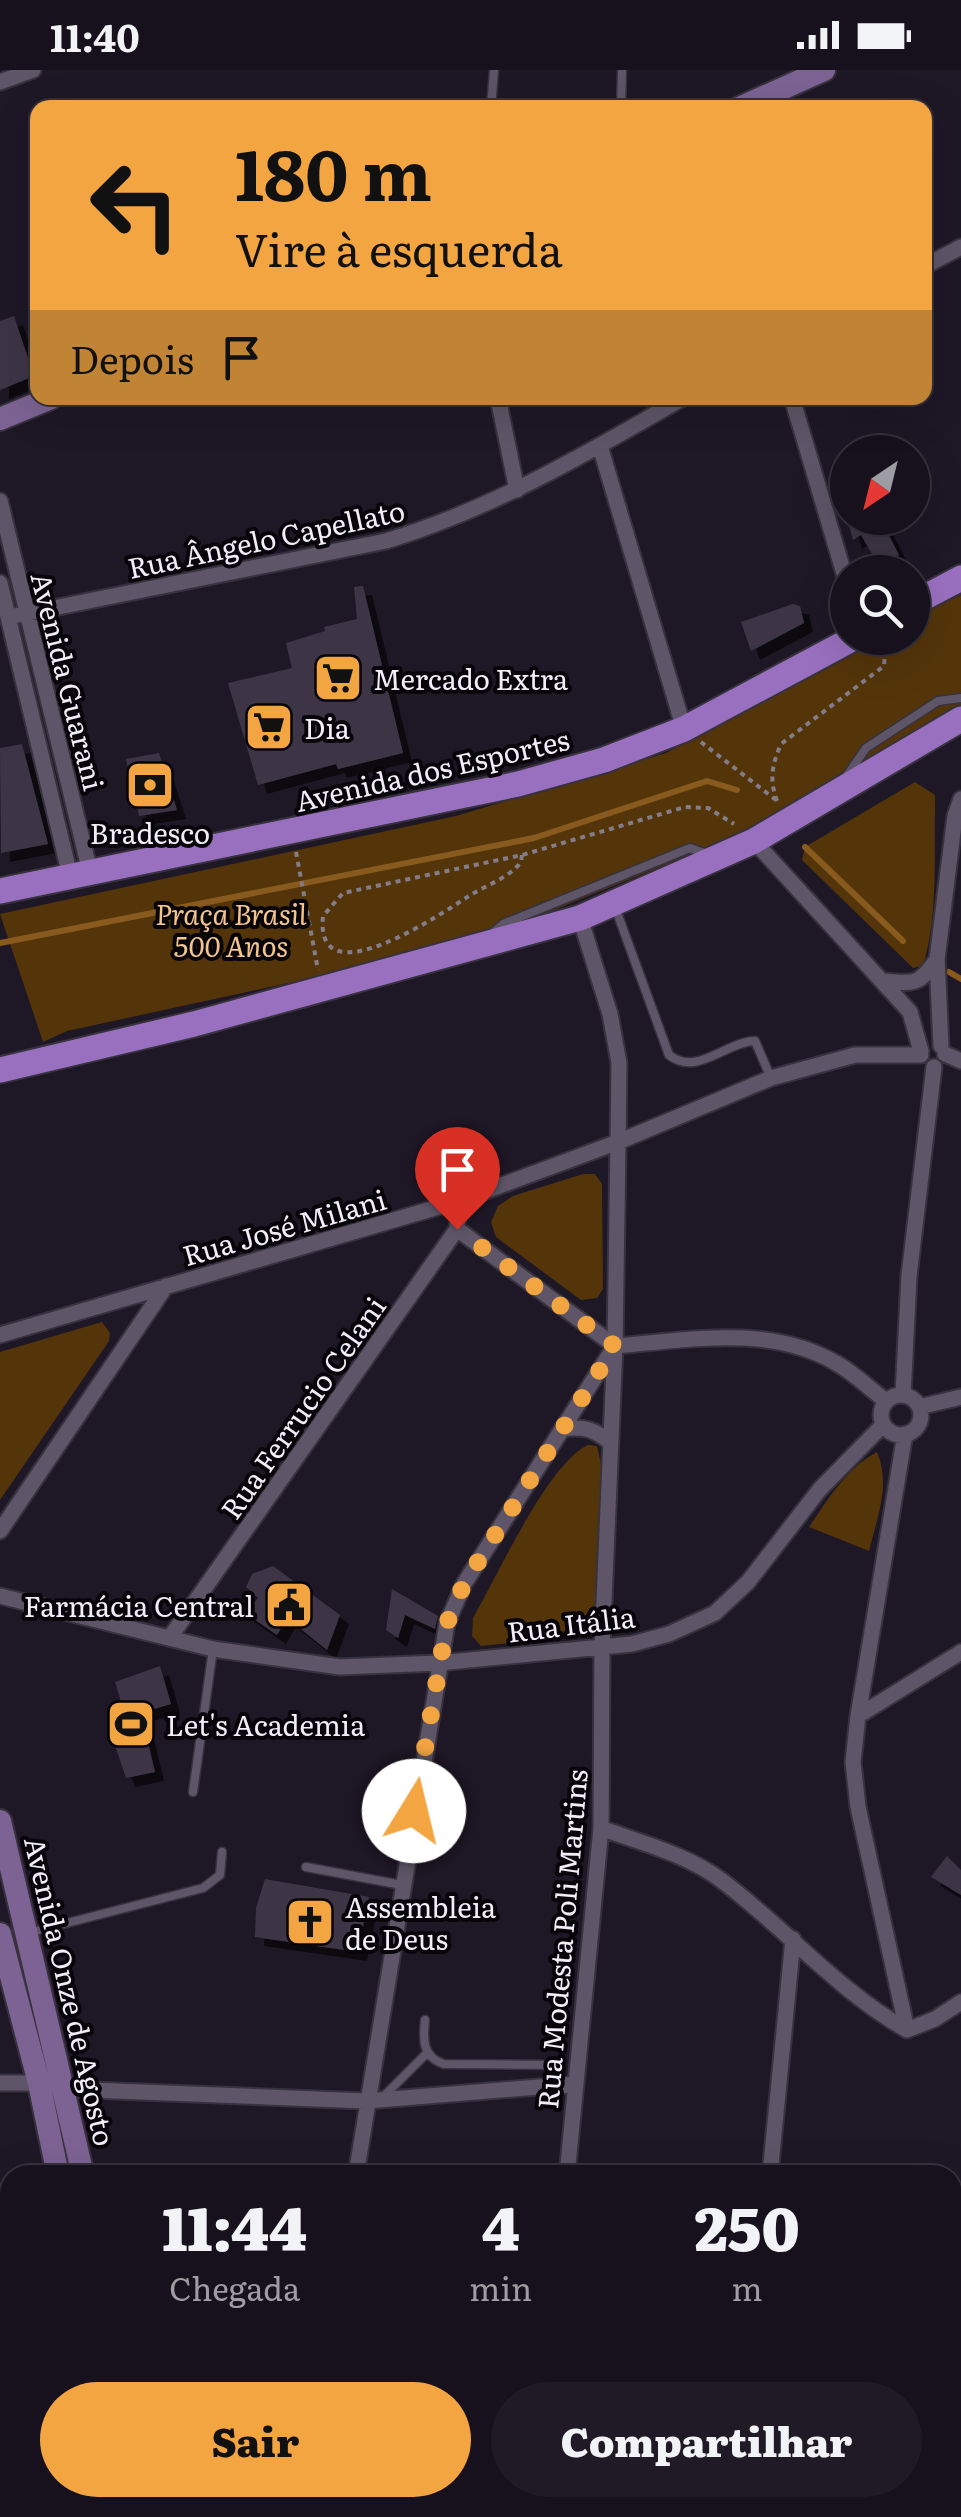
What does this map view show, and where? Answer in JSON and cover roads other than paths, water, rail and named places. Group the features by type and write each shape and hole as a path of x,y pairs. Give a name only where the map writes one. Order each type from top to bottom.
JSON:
{"main road":[{"path":"757,100 824,70"},
{"path":"0,419 34,405"},
{"path":"930,594 961,578"},
{"name":"Avenida dos Esportes","path":"0,892 518,784 604,760 684,729 830,651"},
{"path":"0,1070 322,989 580,918 754,841 785,809 833,797 961,719"},
{"name":"Avenida Onze de Agosto","path":"0,1821 81,2165"},
{"name":"Avenida Onze de Agosto","path":"0,1934 56,2165"}],"street":[{"path":"0,81 33,70"},
{"path":"932,262 961,247"},
{"path":"499,405 516,490"},
{"name":"Rua Ângelo Capellato","path":"17,616 386,541 440,524 516,490 671,405"},
{"path":"794,405 839,555"},
{"path":"600,446 684,729"},
{"name":"Avenida Guarani","path":"0,501 17,616 80,874"},
{"name":"Avenida Guarani","path":"0,584 17,616"},
{"path":"903,1395 909,1276 945,1057 937,958 957,858 955,816 961,799"},
{"path":"754,841 910,1012 924,1063 945,1057"},
{"name":"Rua Modesta Poli Martins","path":"568,2165 601,1828 602,1646 615,1346 619,1064 580,918"},
{"path":"884,981 920,981 937,958"},
{"name":"Rua José Milani","path":"0,1335 459,1201 618,1142 771,1078 855,1054 921,1053"},
{"path":"459,1201 457,1229 615,1346 752,1336 800,1346 838,1364 886,1402"},
{"name":"Rua Ferrucio Celani","path":"171,1636 457,1229"},
{"path":"0,1531 166,1286"},
{"path":"358,2165 373,2100 402,1885 447,1623 464,1584 615,1346"},
{"path":"903,1395 886,1402 881,1412 883,1424 892,1433 905,1434"},
{"path":"903,1395 919,1407 920,1421 905,1434 858,1716 854,1762 858,1807 908,2030"},
{"path":"919,1407 961,1397"},
{"name":"Rua Itália","path":"1,1595 214,1649 340,1668 438,1663 632,1644 669,1634 716,1613 748,1582 820,1489 883,1424"},
{"path":"562,1429 582,1426 611,1444"},
{"path":"858,1716 961,1652"},
{"path":"601,1828 688,1860 719,1878 870,2006 908,2030"},
{"path":"771,2165 793,1939"},
{"path":"908,2030 936,2020 961,2002"},
{"path":"0,2083 39,2083 65,2089 373,2100 574,2084"}],"lane":[{"path":"492,100 494,70"},
{"path":"621,100 622,70"},
{"path":"833,797 866,748 938,701 961,698"},
{"path":"480,946 503,924 678,852 690,848 716,858"},
{"path":"614,903 670,1055 680,1063 695,1064 742,1042 755,1041 771,1078"},
{"path":"193,1792 214,1649"},
{"path":"27,1933 203,1888 220,1875 222,1852"},
{"path":"306,1867 402,1885"},
{"path":"425,2020 423,2040 435,2061 556,2065"},
{"path":"373,2100 428,2053"}],"waterway":[{"path":"0,943 534,838 707,781 737,790"},
{"path":"805,847 903,941"},
{"path":"949,972 961,979"}],"place":[{"name":"Mercado Extra","path":"338,678"},
{"name":"Dia","path":"269,727"},
{"name":"Bradesco","path":"150,785"},
{"name":"Farmácia Central","path":"289,1605"},
{"name":"Let's Academia","path":"131,1724"},
{"name":"Assembleia de Deus","path":"310,1922"}],"park label":[{"name":"Praça Brasil 500 Anos","path":"231,929"}]}
